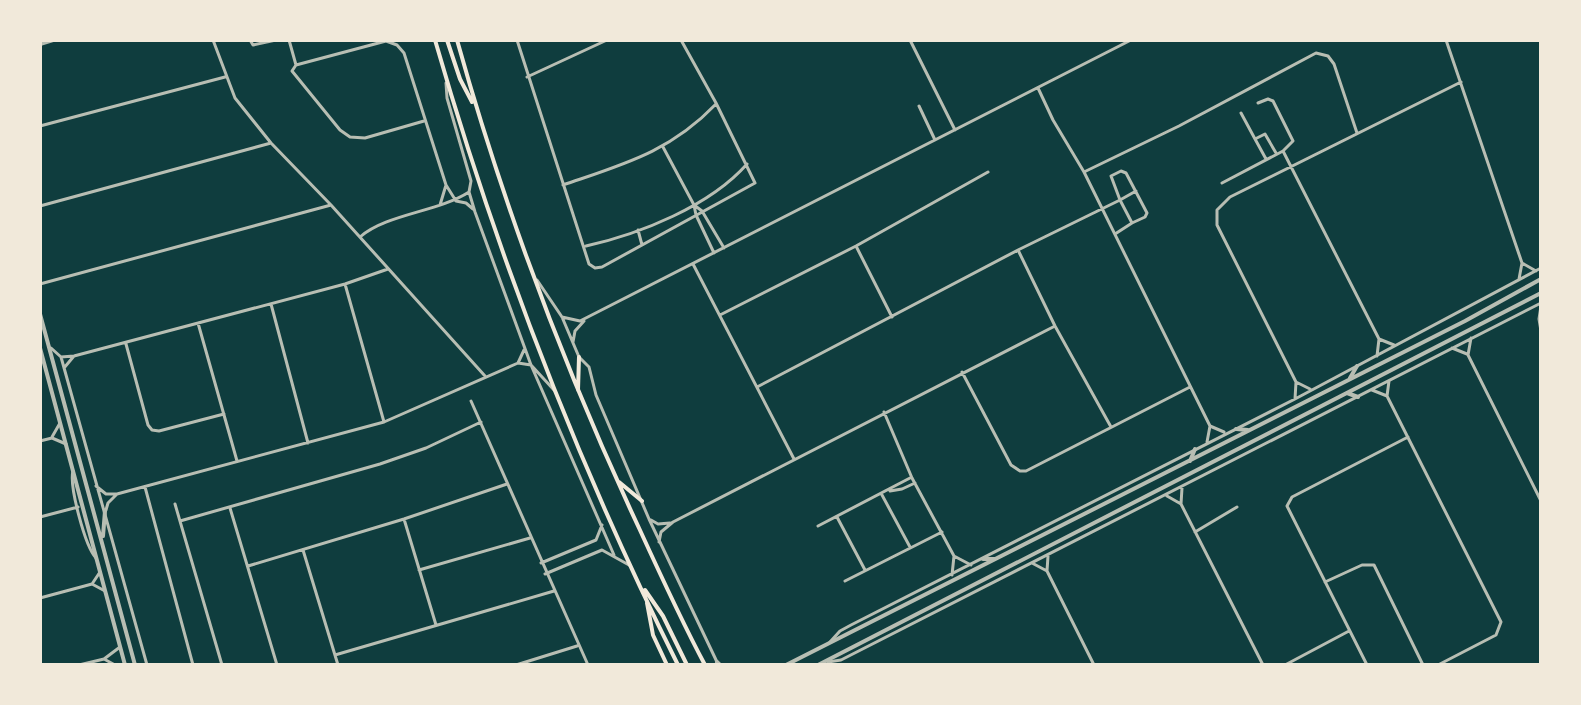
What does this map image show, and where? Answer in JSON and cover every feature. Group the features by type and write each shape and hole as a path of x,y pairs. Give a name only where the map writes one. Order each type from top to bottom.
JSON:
{"main road":[{"path":"435,40 503,254 554,390 678,665"},
{"path":"447,40 462,85 476,107"},
{"path":"457,40 531,273 578,393 704,664"},
{"path":"578,393 579,357"},
{"path":"617,480 642,501"},
{"path":"639,582 657,607 687,665"},
{"path":"646,597 653,635 667,665"}],"street":[{"path":"40,44 53,40"},
{"path":"213,40 235,98 271,143 486,377"},
{"path":"250,40 253,45 276,40"},
{"path":"289,40 296,65"},
{"path":"397,45 401,40"},
{"path":"517,40 589,264 595,268 754,185 747,164 681,40"},
{"path":"527,77 607,40"},
{"path":"910,40 955,130"},
{"path":"562,317 576,321 586,318 1131,40"},
{"path":"1446,40 1522,263 1519,280"},
{"path":"424,121 365,138 350,137 340,130 293,76 292,68 386,41 397,45 404,53 446,185 456,201 469,205 475,212"},
{"path":"1084,172 1179,126 1316,53 1328,56 1334,64 1357,134"},
{"path":"445,76 447,98 471,181 469,192 475,212 531,365 614,555"},
{"path":"40,126 225,77"},
{"path":"1295,399 1296,382 1215,217 1221,203 1461,82"},
{"path":"1038,88 1084,172 1210,426 1206,443"},
{"path":"1222,183 1283,151 1293,141 1273,101 1268,99 1258,103"},
{"path":"563,185 663,147 695,125 716,103"},
{"path":"919,106 935,140"},
{"path":"1241,113 1266,159"},
{"path":"1255,139 1265,134 1277,154"},
{"path":"40,206 271,143"},
{"path":"663,147 694,205 714,253"},
{"path":"1283,151 1379,339 1377,356"},
{"path":"584,247 610,241 694,205 737,175 747,164"},
{"path":"1115,234 1145,217 1147,213 1126,173 1121,171 1111,176 1132,223"},
{"path":"720,315 856,246 988,172"},
{"path":"440,206 446,185"},
{"path":"757,387 1136,191"},
{"path":"360,237 373,228 456,201 469,192"},
{"path":"40,284 331,205"},
{"path":"694,205 702,211 724,248"},
{"path":"638,230 642,245"},
{"path":"856,246 892,317"},
{"path":"1018,250 1055,326 1111,427"},
{"path":"1522,263 1539,270"},
{"path":"693,264 794,459"},
{"path":"61,357 271,304 388,269"},
{"path":"828,645 840,631 1295,399 1539,270"},
{"path":"531,273 562,317 579,357 592,374 596,395 659,542 719,664"},
{"path":"786,665 1349,380 1541,279"},
{"path":"345,284 384,422"},
{"path":"818,665 1541,293"},
{"path":"271,304 308,443"},
{"path":"1541,305 1541,331"},
{"path":"824,662 841,660 1541,305"},
{"path":"40,314 135,665"},
{"path":"573,343 575,331 586,318"},
{"path":"198,323 237,461"},
{"path":"659,542 661,532 673,522 1055,326"},
{"path":"1471,338 1468,355 1541,501"},
{"path":"1379,339 1395,345"},
{"path":"518,363 524,353 524,342"},
{"path":"126,343 148,425 152,430 159,431 224,414"},
{"path":"50,347 61,357 147,665"},
{"path":"40,348 125,665"},
{"path":"1452,348 1468,355"},
{"path":"64,368 74,356"},
{"path":"1408,371 1409,361"},
{"path":"96,486 106,494 117,494 384,422 518,363 531,365 554,390"},
{"path":"1349,380 1357,366"},
{"path":"962,372 1011,465 1020,471 1026,471 1190,387"},
{"path":"1389,381 1387,396 1501,622 1496,635 1438,665"},
{"path":"1296,382 1312,390"},
{"path":"1371,389 1387,396"},
{"path":"1347,393 1358,397"},
{"path":"471,401 545,574 588,665"},
{"path":"884,412 912,478 954,556 952,575"},
{"path":"180,521 380,464 426,448 481,422"},
{"path":"52,438 60,423"},
{"path":"1210,426 1227,433"},
{"path":"1236,429 1250,430"},
{"path":"1367,665 1288,512 1288,501 1408,437"},
{"path":"40,441 52,438 66,444"},
{"path":"1190,461 1195,449"},
{"path":"1199,477 1201,468"},
{"path":"73,471 71,482 89,548 97,559"},
{"path":"818,526 912,478"},
{"path":"890,491 915,483"},
{"path":"248,566 507,484"},
{"path":"145,487 193,665"},
{"path":"1182,487 1181,504 1263,665"},
{"path":"103,542 105,511 117,494"},
{"path":"882,495 910,547"},
{"path":"1165,495 1181,504"},
{"path":"175,504 222,665"},
{"path":"40,517 78,507"},
{"path":"230,507 277,665"},
{"path":"1195,532 1237,507"},
{"path":"837,517 865,571"},
{"path":"404,519 436,625"},
{"path":"649,519 658,524 673,522"},
{"path":"541,563 596,540 602,525"},
{"path":"845,581 942,532"},
{"path":"1068,545 1071,534"},
{"path":"419,570 530,538"},
{"path":"303,548 338,665"},
{"path":"545,574 599,551 614,555 632,567"},
{"path":"1048,555 1047,571 1094,665"},
{"path":"954,556 971,565"},
{"path":"983,559 997,559"},
{"path":"1032,563 1047,571"},
{"path":"1325,582 1362,565 1374,565 1423,665"},
{"path":"1005,568 1016,570"},
{"path":"40,598 92,584 100,572"},
{"path":"92,584 105,591"},
{"path":"335,655 554,591"},
{"path":"1285,665 1349,631"},
{"path":"516,665 579,646"},
{"path":"79,665 104,659 120,647"},
{"path":"104,659 115,665"}]}
